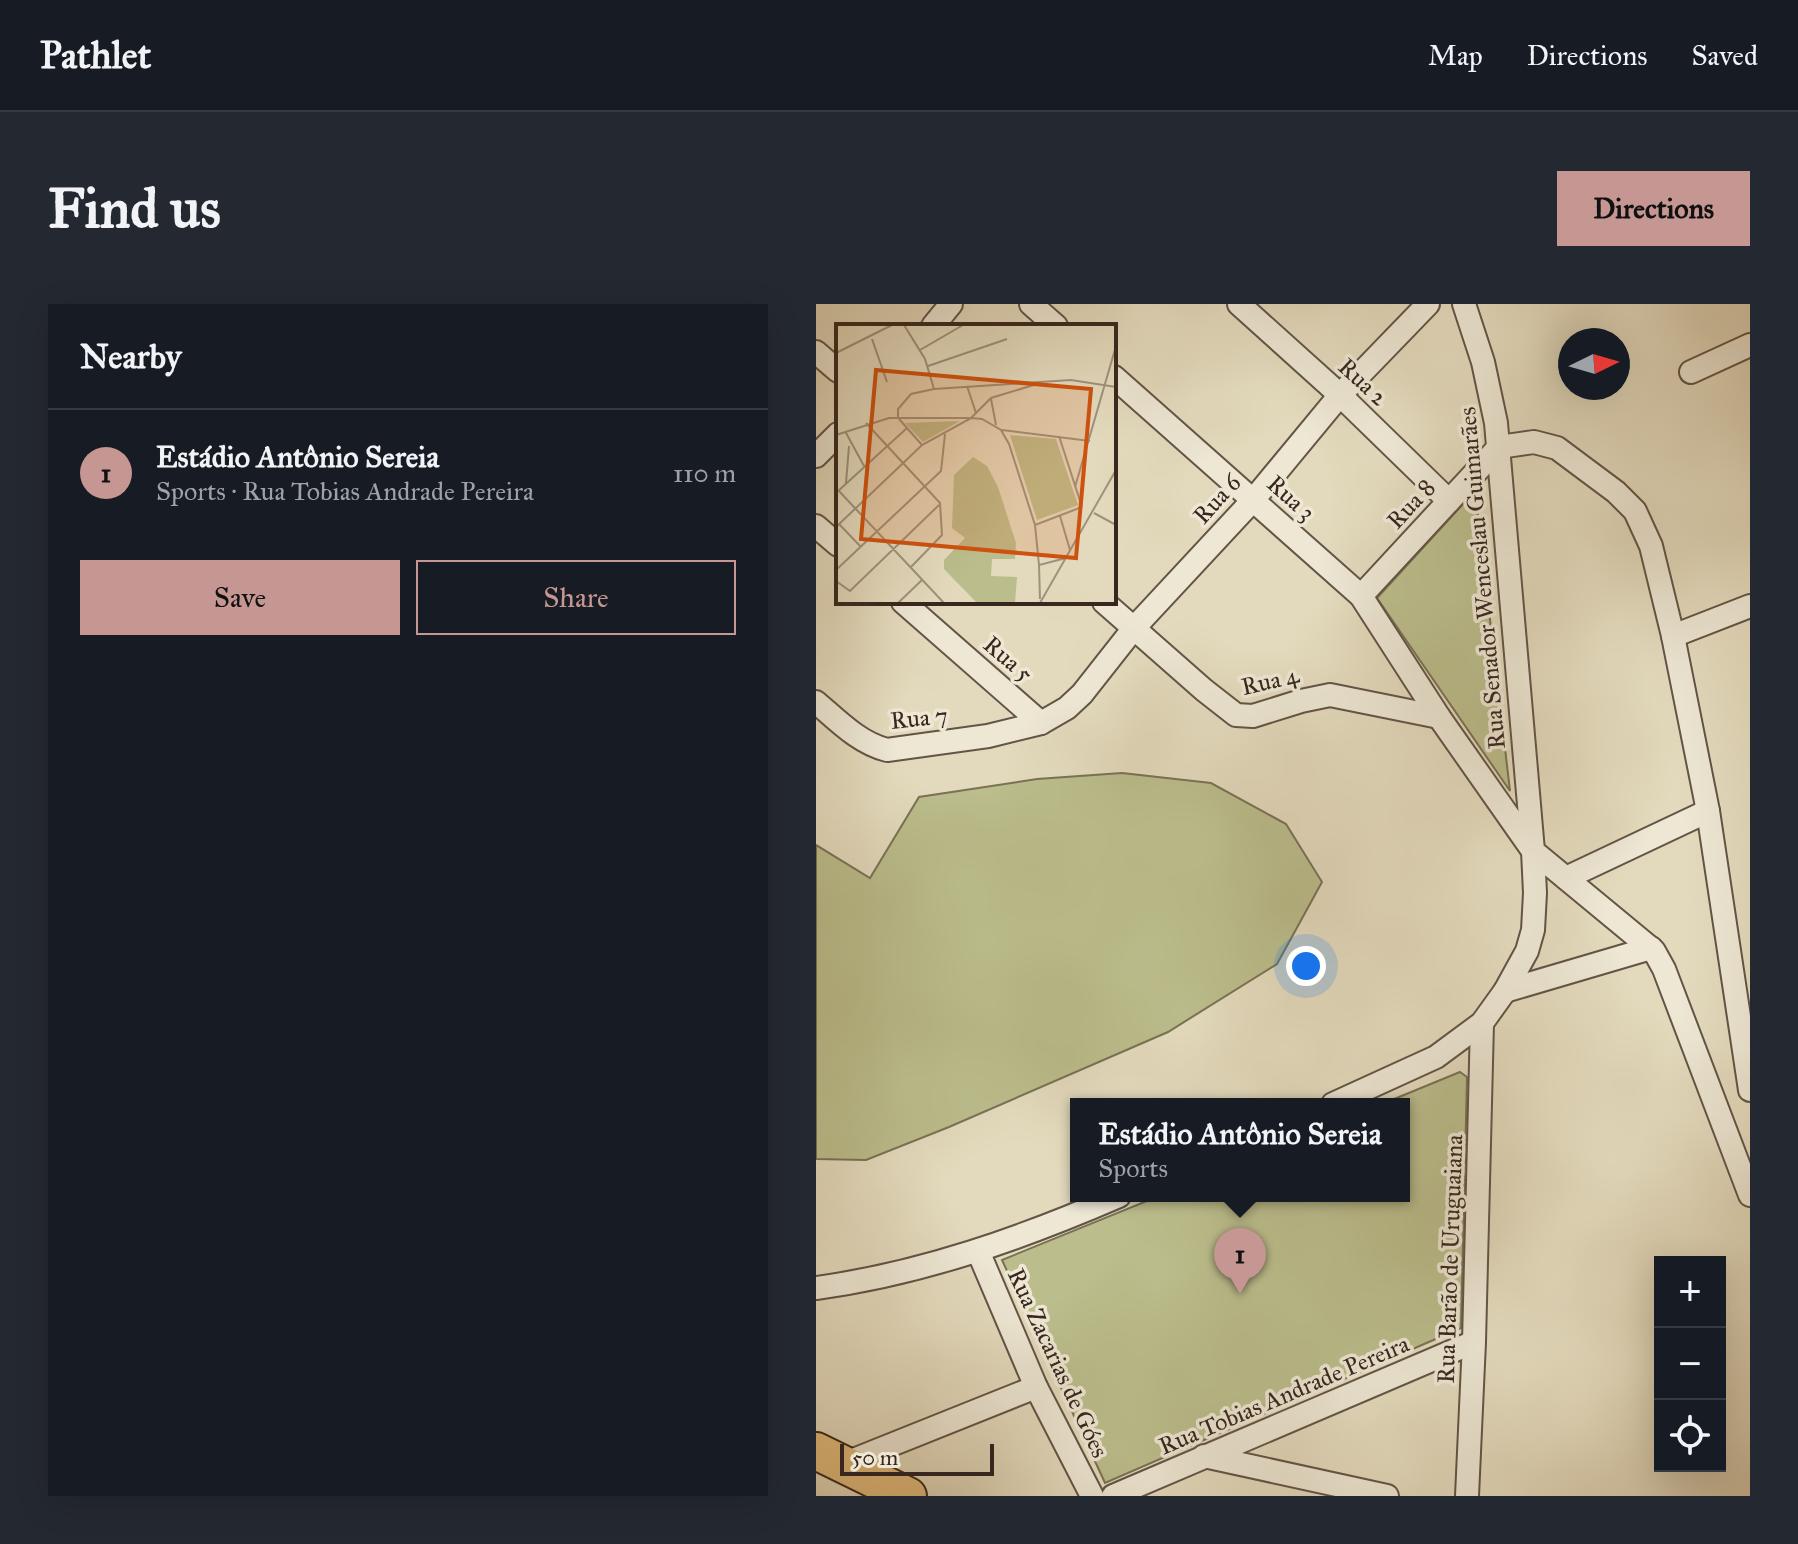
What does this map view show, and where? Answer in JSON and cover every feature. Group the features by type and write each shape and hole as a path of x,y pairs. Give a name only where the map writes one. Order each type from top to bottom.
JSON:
{"main road":[{"path":"828,1458 908,1496"}],"street":[{"path":"935,324 951,304"},
{"path":"1031,304 1054,324"},
{"name":"Rua 2","path":"1239,304 1340,395 1449,501"},
{"name":"Rua 6","path":"1041,723 1060,714 1082,694 1134,628 1254,499 1340,395 1428,304"},
{"name":"Rua Senador Wenceslau Guimarães","path":"1346,1098 1436,1057 1482,1023 1505,991 1527,951 1533,930 1536,903 1533,851 1499,447 1492,399 1464,304"},
{"path":"1691,372 1750,345"},
{"path":"816,352 836,369"},
{"name":"Rua 3","path":"1116,379 1361,596 1439,717 1533,851"},
{"path":"816,456 836,436"},
{"path":"1499,447 1534,442 1550,444 1616,492 1635,511 1651,546 1673,636 1708,811 1750,1090"},
{"name":"Rua 8","path":"1361,596 1499,447"},
{"path":"816,526 836,543"},
{"name":"Rua 5","path":"905,604 1041,723"},
{"name":"Rua 4","path":"1106,604 1236,715 1253,716 1330,695 1439,717"},
{"path":"1673,636 1750,606"},
{"name":"Rua 7","path":"816,702 855,734 887,750 988,736 1041,723"},
{"path":"1566,878 1708,811"},
{"path":"1533,851 1651,948 1664,969 1750,1195"},
{"path":"1505,991 1651,948"},
{"name":"Rua Barão de Uruguaiana","path":"1467,1496 1482,1023"},
{"path":"816,1288 883,1277 978,1251 1104,1202"},
{"name":"Rua Zacarias de Góes","path":"978,1251 1036,1387 1092,1496"},
{"name":"Rua Tobias Andrade Pereira","path":"1113,1496 1474,1342"},
{"path":"828,1458 1036,1387"},
{"path":"1204,1456 1387,1496"}],"green space":[{"path":"1475,491 1510,791 1377,598"},
{"path":"1122,773 1211,783 1286,824 1322,882 1277,964 1168,1032 949,1127 866,1160 816,1159 816,845 870,878 919,797 1037,779"},
{"path":"1460,1072 1467,1077 1461,1328 1105,1483 1002,1260 1144,1202 1410,1202 1410,1098 1397,1098"}],"place":[{"name":"Estádio Antônio Sereia","path":"1240,1294"}]}
